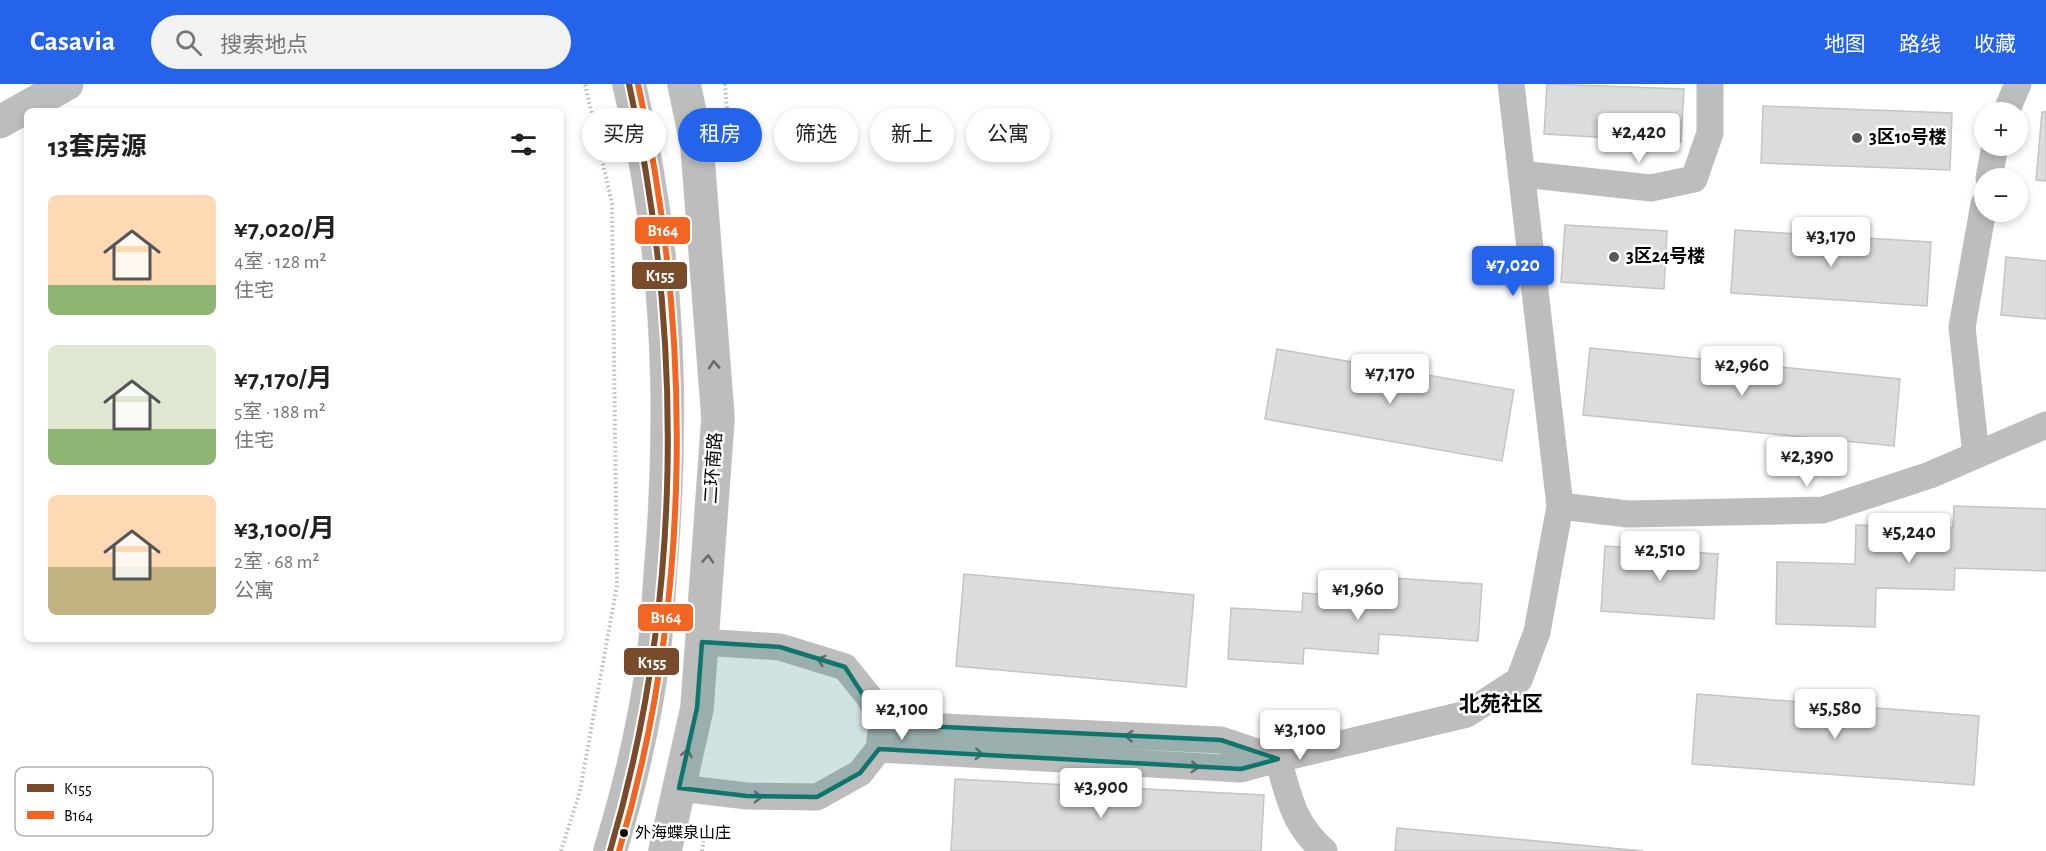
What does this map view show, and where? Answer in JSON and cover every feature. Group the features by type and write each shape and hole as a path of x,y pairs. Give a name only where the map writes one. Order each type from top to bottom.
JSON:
{"main road":[{"path":"26,108 67,84"},
{"path":"610,851 625,802 654,653 669,462 666,320 645,147 629,84"},
{"name":"二环南路","path":"665,851 697,708 718,418 697,146 684,84"},
{"path":"0,123 24,109"}],"street":[{"path":"880,736 1241,770 1467,714 1519,680 1537,632 1560,506 1511,84"},
{"path":"1522,174 1651,188 1694,179 1710,133 1710,84"},
{"path":"2010,102 2018,84"},
{"path":"1976,455 1962,327 1981,222"},
{"path":"1560,506 1628,514 1823,510 1930,475 2046,425"},
{"path":"679,788 747,796 818,797 860,772 880,736 870,698 845,667 780,647 702,642"},
{"path":"1278,759 1294,816 1308,837 1324,851"}],"path":[{"path":"561,851 580,791 617,585 612,204 585,84"}],"highlighted area":[{"path":"702,642 780,647 845,667 882,724 1221,740 1278,759 1241,769 879,749 860,773 817,797 747,796 679,788 697,708"}],"building":[{"path":"1547,84 1684,89 1681,142 1544,134"},
{"name":"3区10号楼","path":"1763,106 1952,113 1950,170 1761,163"},
{"path":"2042,112 2046,112 2046,181 2036,180"},
{"name":"3区24号楼","path":"1565,225 1667,231 1664,289 1561,282"},
{"path":"1735,230 1931,242 1927,306 1731,293"},
{"path":"2006,257 2046,261 2046,319 2001,315"},
{"path":"1590,348 1900,379 1894,446 1583,415"},
{"path":"1277,349 1514,390 1502,461 1265,419"},
{"path":"1954,506 2046,509 2046,571 1955,568 1954,590 1876,588 1875,627 1776,624 1777,562 1855,564 1856,525 1953,528"},
{"path":"1605,546 1718,554 1714,619 1601,611"},
{"path":"964,574 1194,595 1186,687 956,666"},
{"path":"1378,577 1482,584 1478,641 1379,634 1378,654 1304,648 1303,664 1228,659 1231,608 1302,612 1303,593 1377,598"},
{"path":"1697,694 1979,716 1974,785 1692,764"},
{"path":"955,779 1264,795 1261,851 951,851"},
{"path":"1397,828 1643,851 1395,851"}],"transit line":[{"name":"K155","path":"610,851 634,757 652,662 663,566 668,469 666,372 660,275 647,179 629,84"},
{"name":"B164","path":"619,851 643,758 660,663 672,566 677,469 675,372 668,275 656,179 638,84"}],"place":[{"name":"3区10号楼","path":"1857,138"},
{"name":"3区24号楼","path":"1614,257"},
{"name":"外海蝶泉山庄","path":"624,833"}],"district":[{"name":"北苑社区","path":"1501,704"}]}
